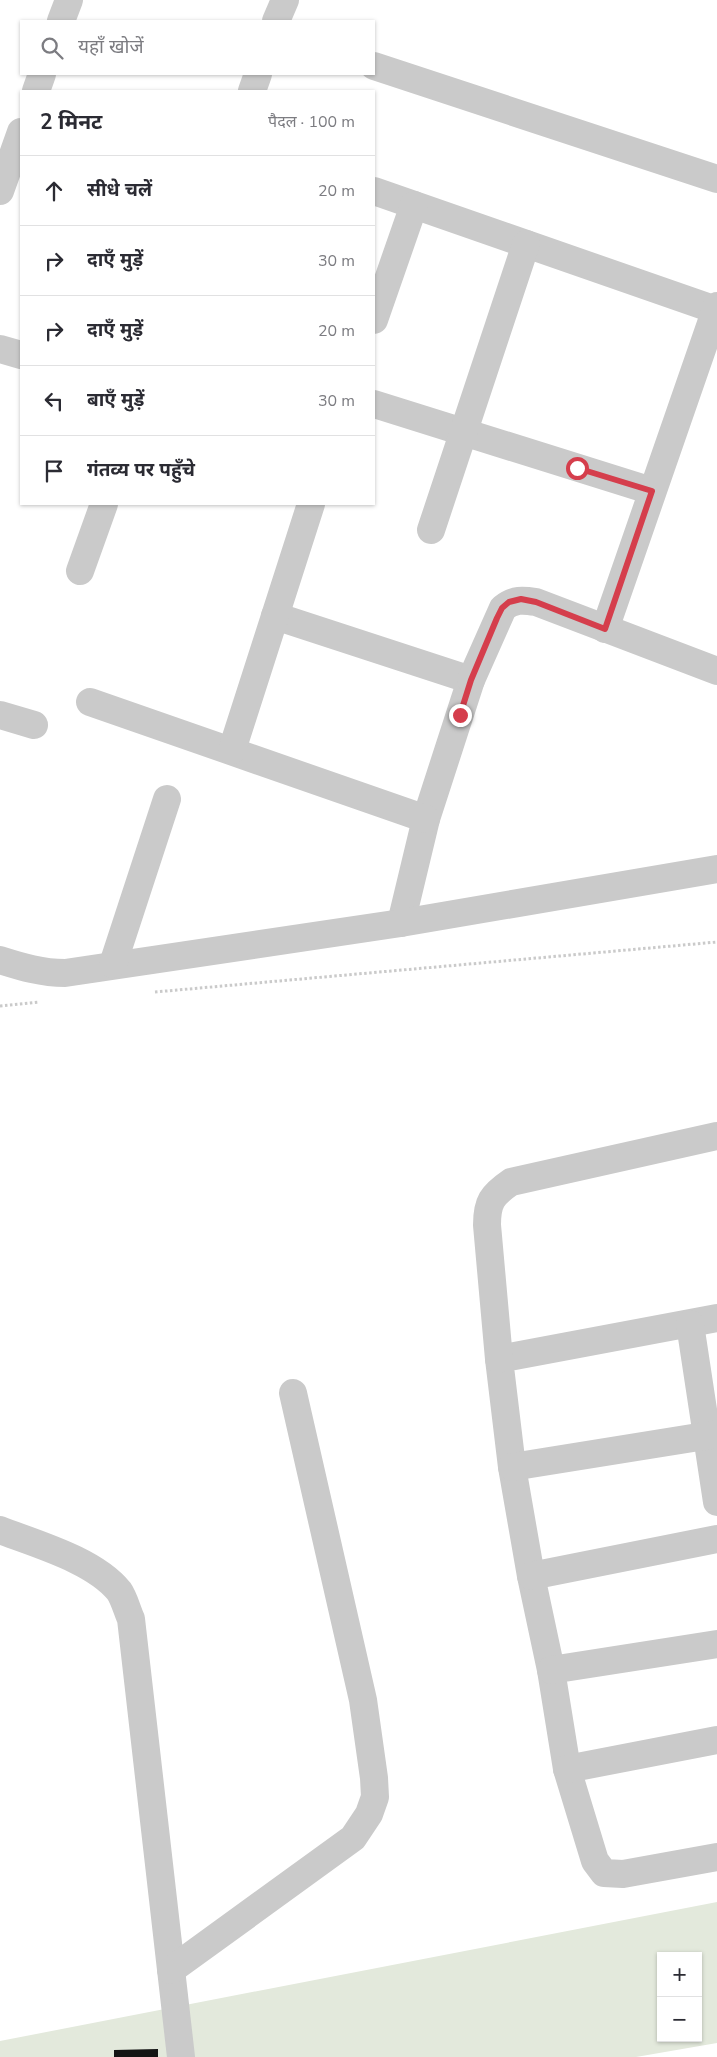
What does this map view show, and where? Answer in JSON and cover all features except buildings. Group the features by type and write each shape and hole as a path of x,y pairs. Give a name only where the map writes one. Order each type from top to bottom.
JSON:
{"street":[{"path":"61,20 69,0"},
{"path":"276,20 285,0"},
{"path":"375,66 717,179"},
{"path":"252,90 258,75"},
{"path":"1,183 20,135"},
{"path":"375,191 716,308 605,629"},
{"path":"375,317 414,205"},
{"path":"430,530 526,244"},
{"path":"0,349 20,354"},
{"path":"375,404 652,491"},
{"path":"80,571 104,505"},
{"path":"232,750 311,505"},
{"path":"400,923 426,819 471,680 497,618 502,608 509,602 521,599 536,602 717,670"},
{"path":"275,616 471,680"},
{"path":"90,702 426,819"},
{"path":"0,715 34,725"},
{"path":"113,964 167,799"},
{"path":"0,960 47,973 65,973 113,964 400,923 717,869"},
{"path":"717,1136 511,1182 496,1192 487,1207 486,1225 512,1467 531,1576 551,1670 566,1769 595,1861 604,1873 623,1874 717,1857"},
{"path":"499,1360 717,1318"},
{"path":"690,1324 712,1435 717,1502"},
{"path":"171,1970 353,1838 370,1814 375,1797 363,1700 293,1392"},
{"path":"512,1467 712,1435"},
{"path":"0,1530 73,1558 96,1572 119,1591 131,1619 180,2057"},
{"path":"531,1576 717,1539"},
{"path":"551,1670 717,1644"},
{"path":"566,1769 717,1740"}],"path":[{"path":"149,993 717,942"},
{"path":"0,1006 40,1002"}],"shaded area":[{"path":"717,1902 717,2043 636,2057 0,2057 0,2041"}],"route":[{"path":"460,715 471,680 497,618 502,608 509,602 521,599 536,602 605,629 652,491 577,468"}]}
